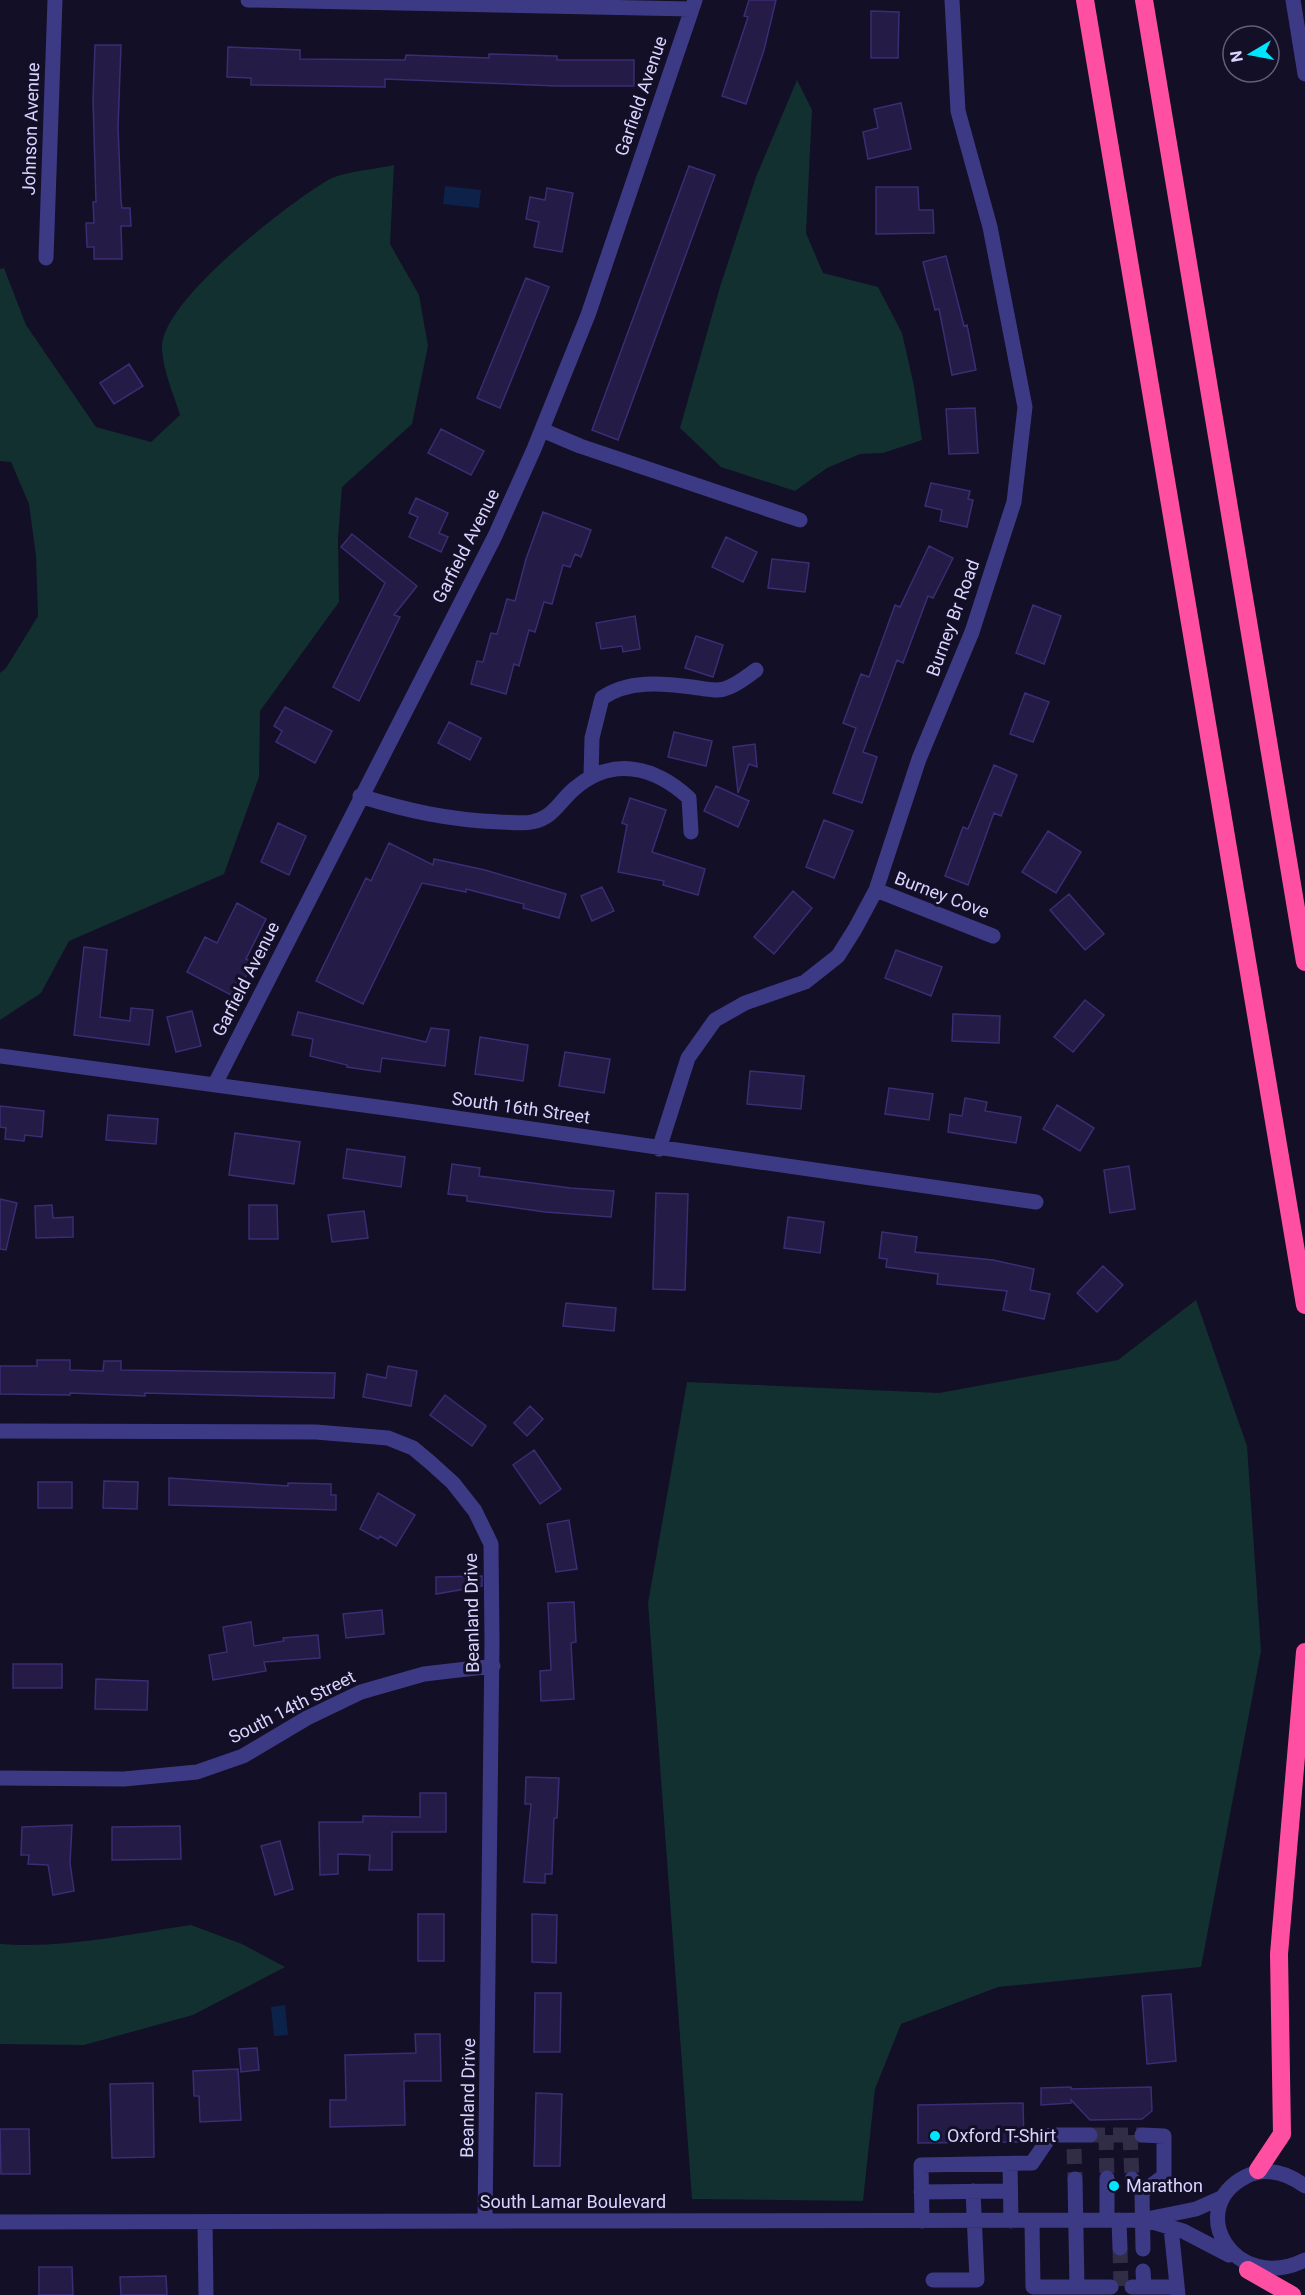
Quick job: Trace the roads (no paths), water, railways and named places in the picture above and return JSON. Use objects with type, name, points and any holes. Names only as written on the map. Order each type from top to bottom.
[{"type":"highway","points":[[1086,5],[1305,1305]]},
{"type":"highway","points":[[1145,8],[1305,963]]},
{"type":"highway","points":[[1258,2170],[1282,2134],[1279,1954],[1305,1652]]},
{"type":"highway","points":[[1248,2270],[1292,2295]]},
{"type":"street","name":"Johnson Avenue","points":[[46,258],[55,0]]},
{"type":"street","points":[[248,0],[693,4]]},
{"type":"street","name":"Burney Br Road","points":[[659,1149],[688,1058],[715,1020],[745,1003],[805,982],[838,956],[876,890],[919,759],[972,632],[1014,502],[1025,408],[990,227],[958,111],[952,0]]},
{"type":"street","points":[[1293,0],[1305,74]]},
{"type":"street","name":"Garfield Avenue","points":[[215,1084],[360,796],[495,536],[542,430],[588,315],[693,4]]},
{"type":"street","points":[[542,430],[580,446],[800,520]]},
{"type":"street","points":[[591,776],[591,738],[602,698],[613,690],[634,685],[668,684],[721,690],[733,686],[756,670]]},
{"type":"street","points":[[360,796],[406,810],[458,821],[532,822],[551,816],[572,790],[591,776],[611,768],[642,771],[671,782],[688,798],[691,832]]},
{"type":"street","name":"Burney Cove","points":[[876,890],[993,936]]},
{"type":"street","name":"South 16th Street","points":[[0,1056],[215,1084],[1036,1202]]},
{"type":"street","name":"Beanland Drive","points":[[0,1431],[316,1432],[401,1442],[413,1448],[453,1483],[475,1512],[491,1544],[493,1666],[485,2221]]},
{"type":"street","name":"South 14th Street","points":[[0,1779],[124,1779],[197,1772],[243,1756],[307,1718],[361,1692],[424,1674],[493,1666]]},
{"type":"street","points":[[922,2221],[921,2165],[1032,2163],[1051,2135],[1074,2142],[1090,2135]]},
{"type":"street","points":[[1142,2135],[1164,2136],[1164,2176],[1142,2192]]},
{"type":"street","points":[[1010,2163],[1011,2221]]},
{"type":"street","points":[[1258,2170],[1276,2172],[1305,2186]]},
{"type":"street","name":"South Lamar Boulevard","points":[[0,2222],[1144,2220],[1196,2209],[1223,2197],[1233,2183],[1258,2170]]},
{"type":"street","points":[[1107,2178],[1120,2248]]},
{"type":"street","points":[[1132,2178],[1142,2192],[1143,2248]]},
{"type":"street","points":[[1075,2179],[1077,2287]]},
{"type":"street","points":[[933,2280],[976,2280],[973,2191]]},
{"type":"street","points":[[921,2192],[1010,2191]]},
{"type":"street","points":[[1223,2197],[1218,2216],[1220,2236],[1228,2255]]},
{"type":"street","name":"South Lamar Boulevard","points":[[1144,2220],[1202,2240],[1248,2270]]},
{"type":"street","points":[[1032,2221],[1033,2287],[1111,2287]]},
{"type":"street","points":[[205,2222],[206,2295]]},
{"type":"street","points":[[1143,2271],[1138,2287],[1177,2291],[1172,2228]]},
{"type":"street","points":[[1248,2270],[1271,2272],[1289,2270],[1305,2260]]},
{"type":"water","points":[[445,186],[481,190],[479,208],[443,204]]},
{"type":"water","points":[[285,2005],[288,2035],[274,2036],[271,2007]]},
{"type":"tunnel","points":[[1090,2135],[1142,2135]]},
{"type":"tunnel","points":[[1106,2135],[1107,2178]]},
{"type":"tunnel","points":[[1130,2135],[1132,2179]]},
{"type":"tunnel","points":[[1074,2149],[1075,2179]]},
{"type":"tunnel","points":[[1120,2248],[1121,2287]]},
{"type":"place","name":"Oxford T-Shirt","points":[[935,2136]]},
{"type":"place","name":"Marathon","points":[[1114,2186]]}]
